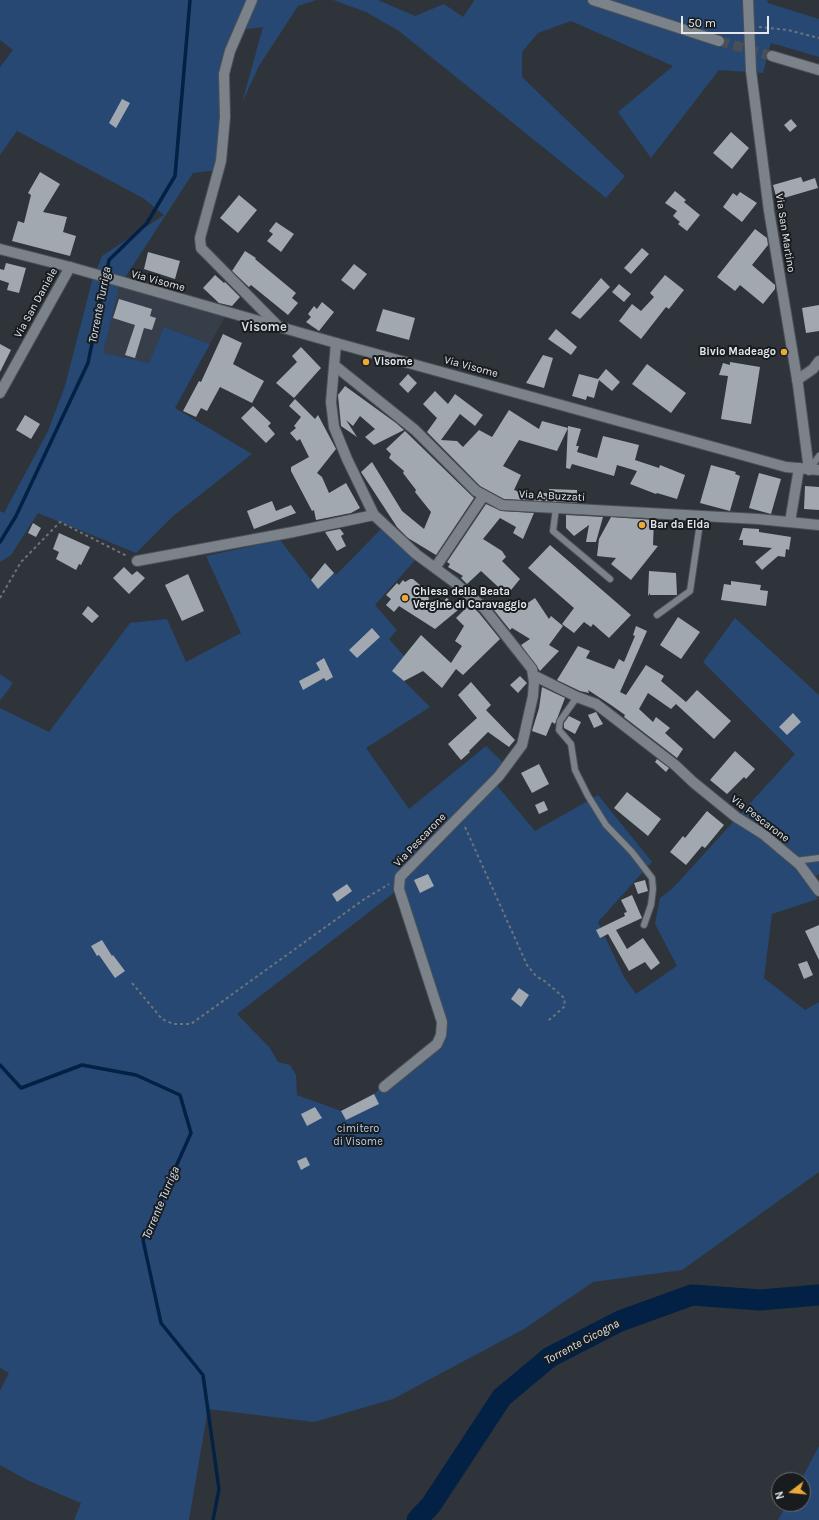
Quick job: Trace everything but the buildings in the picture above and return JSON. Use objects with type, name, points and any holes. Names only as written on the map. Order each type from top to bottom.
[{"type":"street","points":[[252,0],[230,50],[224,74],[225,117],[221,161],[200,238],[201,248],[277,325]]},
{"type":"street","points":[[593,0],[719,41]]},
{"type":"street","name":"Via San Martino","points":[[748,0],[751,71],[769,211],[797,380],[814,470]]},
{"type":"street","points":[[772,56],[819,70]]},
{"type":"street","points":[[0,249],[70,267]]},
{"type":"street","name":"Via Visome","points":[[70,267],[117,282],[277,325],[336,343],[786,466],[814,470]]},
{"type":"street","name":"Via San Daniele","points":[[0,393],[3,381],[70,267]]},
{"type":"street","points":[[137,561],[293,532],[374,515],[347,459],[334,427],[330,402],[336,343]]},
{"type":"street","points":[[797,380],[813,369],[819,361]]},
{"type":"street","name":"Via A. Buzzati","points":[[334,365],[415,430],[476,491],[502,505],[701,516],[819,525]]},
{"type":"street","points":[[790,522],[799,468]]},
{"type":"street","points":[[439,571],[484,495]]},
{"type":"street","name":"Via Pescarone","points":[[374,515],[416,554],[484,608],[532,669],[533,675],[533,696],[522,745],[499,776],[400,877],[399,889],[442,1022],[442,1035],[437,1044],[384,1087]]},
{"type":"street","name":"Via Pescarone","points":[[533,675],[577,697],[596,704],[675,765],[693,782],[736,817],[763,834],[795,861],[819,891]]},
{"type":"lane","points":[[814,470],[819,456]]},
{"type":"lane","points":[[556,508],[553,531],[610,579]]},
{"type":"lane","points":[[657,615],[690,591],[701,516]]},
{"type":"lane","points":[[577,697],[560,721],[559,730],[571,744],[575,770],[588,796],[606,825],[632,852],[652,878],[652,905],[644,925]]},
{"type":"lane","points":[[795,861],[819,858]]},
{"type":"path","points":[[748,26],[788,30],[819,38]]},
{"type":"path","points":[[0,598],[21,562],[60,522],[137,561]]},
{"type":"path","points":[[459,817],[527,966],[536,976],[546,982],[564,998],[565,1006],[548,1021]]},
{"type":"path","points":[[132,983],[139,994],[162,1019],[173,1024],[191,1024],[363,900],[400,877]]},
{"type":"shaded area","points":[[119,287],[226,315],[210,344],[164,327],[150,363],[102,353]]},
{"type":"green space","points":[[0,0],[316,0],[298,6],[259,66],[242,103],[263,27],[239,30],[230,51],[219,170],[193,173],[119,287],[103,353],[149,363],[164,327],[210,344],[175,408],[252,454],[172,517],[136,553],[38,513],[11,555],[0,562],[0,511],[4,513],[48,431],[65,386],[92,281],[102,256],[164,215],[143,198],[17,131],[0,155],[0,67],[13,50],[0,40]]},
{"type":"green space","points":[[333,0],[378,0],[415,16],[444,4],[463,17],[474,1],[473,0],[767,0],[768,3],[819,19],[819,57],[771,43],[763,73],[719,70],[651,158],[618,112],[673,66],[571,21],[538,33],[522,52],[522,77],[625,176],[606,198],[399,31],[366,12]]},
{"type":"green space","name":"cimitero di Visome","points":[[383,527],[418,557],[375,605],[397,630],[389,639],[404,656],[404,681],[430,707],[366,748],[409,809],[486,746],[510,769],[495,783],[535,831],[598,795],[652,862],[598,922],[624,977],[636,994],[677,966],[655,924],[660,898],[673,888],[795,754],[703,662],[735,618],[819,695],[819,874],[807,883],[818,899],[772,914],[764,978],[805,1010],[819,1002],[819,1172],[682,1270],[593,1282],[524,1329],[393,1399],[314,1422],[208,1409],[189,1520],[74,1520],[81,1503],[27,1480],[0,1465],[0,1391],[9,1373],[0,1368],[0,708],[49,732],[130,623],[167,619],[186,662],[241,633],[206,556],[280,540],[311,580],[325,563],[336,575]],"holes":[[[399,889],[441,1035],[374,1094],[341,1111],[297,1095],[296,1075],[290,1065],[278,1062],[270,1048],[237,1014]]]},
{"type":"green space","points":[[0,674],[13,683],[0,701]]},
{"type":"green space","points":[[819,1446],[819,1520],[778,1520],[782,1512],[811,1512],[811,1472],[805,1472]]},
{"type":"waterway","name":"Torrente Turriga","points":[[0,542],[16,516],[88,363],[109,260],[147,223],[175,176],[190,0]]},
{"type":"waterway","name":"Torrente Turriga","points":[[0,1065],[21,1088],[82,1065],[136,1075],[180,1095],[191,1133],[143,1240],[161,1323],[203,1375],[219,1489],[213,1520]]},
{"type":"waterway","name":"Torrente Cicogna","points":[[417,1520],[431,1505],[502,1397],[550,1357],[620,1321],[692,1295],[760,1300],[819,1295]]},
{"type":"tunnel","points":[[719,41],[772,56]]},
{"type":"place","name":"Bivio Madeago","points":[[784,352]]},
{"type":"place","name":"Visome","points":[[366,362]]},
{"type":"place","name":"Bar da Elda","points":[[642,525]]},
{"type":"place","name":"Chiesa della Beata Vergine di Caravaggio","points":[[405,598]]},
{"type":"district","name":"Visome","points":[[264,327]]}]
